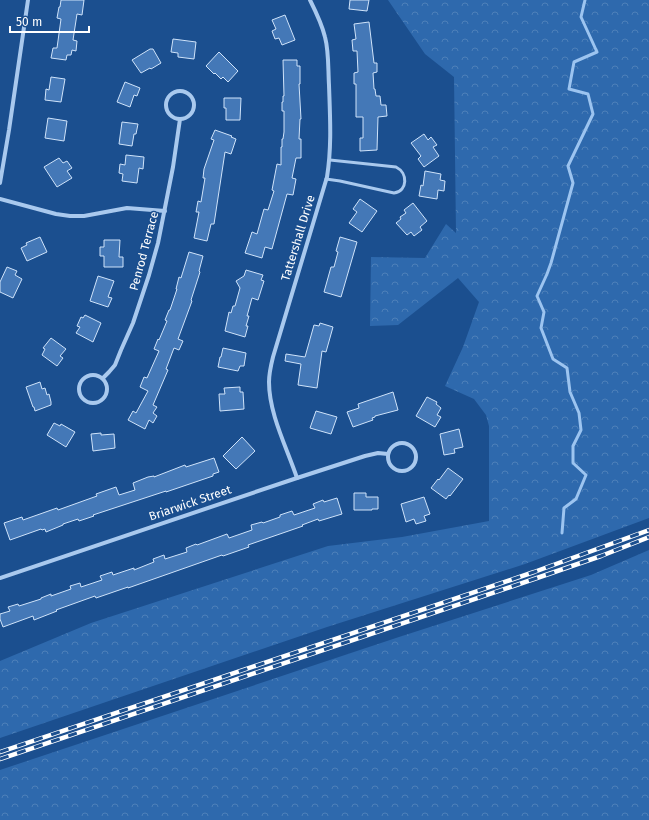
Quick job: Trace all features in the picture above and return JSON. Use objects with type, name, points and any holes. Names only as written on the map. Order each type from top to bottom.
[{"type":"street","points":[[0,183],[28,0]]},
{"type":"street","name":"Tattershall Drive","points":[[297,478],[274,414],[269,383],[273,357],[326,179],[330,160],[331,145],[327,47],[318,16],[310,0]]},
{"type":"street","points":[[180,90],[185,91],[193,98],[194,108],[190,116],[180,119],[173,118],[169,115],[165,106],[167,97],[175,91],[180,90]]},
{"type":"street","name":"Penrod Terrace","points":[[103,378],[115,364],[133,323],[156,254],[174,168],[180,119]]},
{"type":"street","points":[[0,199],[56,214],[70,216],[84,216],[127,208],[165,211]]},
{"type":"street","points":[[93,374],[103,378],[106,381],[107,391],[103,399],[95,403],[86,401],[82,398],[79,390],[81,381],[84,377],[93,374]]},
{"type":"street","points":[[403,443],[412,446],[415,450],[416,460],[413,467],[404,472],[399,472],[389,463],[388,454],[393,446],[403,443]]},
{"type":"street","name":"Briarwick Street","points":[[0,578],[365,456],[378,453],[388,454]]},
{"type":"lane","points":[[326,179],[394,193],[403,188],[405,180],[405,176],[396,167],[330,160]]},
{"type":"green space","points":[[388,0],[649,0],[649,518],[525,564],[327,627],[0,738],[0,661],[91,623],[328,546],[402,537],[489,521],[489,426],[486,415],[474,399],[445,386],[463,347],[479,302],[458,278],[398,325],[370,326],[371,257],[425,258],[446,224],[456,233],[454,77],[425,54]]},
{"type":"green space","points":[[649,550],[649,820],[0,820],[0,770],[399,637],[591,575]]},
{"type":"building","points":[[61,0],[84,0],[82,15],[77,14],[73,40],[77,41],[76,51],[72,50],[71,55],[67,55],[66,60],[51,58],[53,48],[57,48],[61,19],[57,18]]},
{"type":"building","points":[[350,0],[369,0],[367,11],[349,9]]},
{"type":"building","points":[[285,15],[295,40],[282,45],[279,38],[275,39],[272,31],[276,29],[272,20]]},
{"type":"building","points":[[369,22],[374,63],[377,63],[377,72],[373,73],[374,89],[376,96],[380,96],[381,105],[386,105],[387,116],[378,117],[377,150],[360,151],[360,138],[363,138],[363,117],[356,117],[356,84],[354,84],[354,73],[358,72],[357,51],[353,51],[352,40],[356,39],[354,24]]},
{"type":"building","points":[[173,39],[196,42],[194,59],[178,57],[178,53],[171,52]]},
{"type":"building","points":[[150,49],[153,49],[161,63],[141,73],[132,60]]},
{"type":"building","points":[[219,52],[238,71],[228,82],[223,77],[221,79],[215,73],[214,74],[206,66]]},
{"type":"building","points":[[283,60],[297,60],[297,66],[300,66],[299,84],[301,119],[299,139],[301,139],[301,158],[296,158],[292,178],[296,179],[293,195],[287,194],[272,249],[265,247],[262,258],[245,253],[252,232],[257,234],[264,209],[268,210],[274,191],[272,190],[277,164],[281,165],[281,147],[284,132],[284,111],[282,111],[284,96]]},
{"type":"building","points":[[51,77],[65,79],[61,102],[45,100],[46,89],[49,90]]},
{"type":"building","points":[[125,82],[140,88],[137,96],[134,95],[130,107],[117,102]]},
{"type":"building","points":[[224,98],[241,98],[240,120],[226,120]]},
{"type":"building","points":[[48,118],[67,121],[64,141],[45,138]]},
{"type":"building","points":[[122,122],[138,124],[136,134],[134,134],[132,146],[119,144]]},
{"type":"building","points":[[215,130],[236,139],[231,154],[225,152],[214,224],[211,224],[207,241],[194,238],[199,212],[196,212],[198,201],[201,202],[205,178],[203,178],[204,169],[214,140],[211,139]]},
{"type":"building","points":[[424,134],[428,140],[431,137],[437,145],[433,147],[439,156],[424,167],[418,159],[421,156],[411,143]]},
{"type":"building","points":[[126,155],[144,157],[143,169],[139,168],[137,183],[122,181],[123,174],[119,173],[120,164],[125,165]]},
{"type":"building","points":[[59,158],[63,163],[67,161],[72,168],[67,171],[72,178],[57,187],[44,167]]},
{"type":"building","points":[[425,171],[441,174],[440,180],[445,181],[444,191],[438,190],[437,199],[419,196],[421,185],[423,186]]},
{"type":"building","points":[[360,199],[377,211],[362,232],[349,223],[357,212],[353,209]]},
{"type":"building","points":[[413,203],[427,221],[420,227],[422,230],[414,236],[411,232],[407,235],[396,223],[401,219],[400,217],[406,213],[404,210]]},
{"type":"building","points":[[40,237],[47,252],[27,261],[21,248],[27,245],[26,243]]},
{"type":"building","points":[[340,237],[357,242],[341,297],[324,292],[331,267],[334,267]]},
{"type":"building","points":[[104,240],[120,240],[119,257],[123,257],[123,267],[104,267],[104,256],[100,256],[100,247],[104,247]]},
{"type":"building","points":[[189,252],[203,256],[200,272],[191,300],[192,301],[178,339],[183,341],[179,350],[174,348],[166,369],[168,370],[153,405],[157,407],[153,413],[157,416],[153,423],[149,420],[145,429],[128,420],[133,411],[136,413],[148,391],[140,387],[144,377],[147,378],[159,351],[154,349],[167,321],[165,320],[170,310],[177,289],[179,277],[181,278]]},
{"type":"building","points":[[7,267],[17,271],[15,275],[22,279],[13,298],[0,292],[0,282]]},
{"type":"building","points":[[246,270],[263,275],[261,280],[264,281],[258,300],[252,298],[247,316],[249,316],[245,337],[225,331],[229,312],[231,313],[233,306],[235,306],[240,288],[236,281],[244,276]]},
{"type":"building","points":[[98,276],[114,281],[108,297],[112,298],[108,307],[90,301]]},
{"type":"building","points":[[85,315],[101,323],[93,342],[76,333],[80,327],[77,326],[81,317],[83,318]]},
{"type":"building","points":[[320,323],[333,327],[326,352],[322,351],[317,388],[298,385],[301,364],[285,361],[286,354],[305,357],[314,325],[319,326]]},
{"type":"building","points":[[51,338],[66,349],[60,356],[63,358],[57,366],[42,355],[45,349],[43,348]]},
{"type":"building","points":[[223,348],[246,353],[244,366],[240,366],[238,371],[218,367]]},
{"type":"building","points":[[40,382],[42,389],[45,388],[47,395],[49,394],[51,405],[35,411],[26,387]]},
{"type":"building","points":[[240,387],[240,392],[243,392],[244,409],[220,411],[219,394],[225,394],[224,388]]},
{"type":"building","points":[[393,392],[398,410],[375,416],[372,418],[373,420],[353,427],[347,412],[359,408],[358,404]]},
{"type":"building","points":[[427,397],[437,402],[436,404],[441,408],[437,415],[441,417],[435,427],[416,416]]},
{"type":"building","points":[[316,411],[337,417],[331,434],[310,428]]},
{"type":"building","points":[[54,423],[60,426],[61,424],[75,432],[66,447],[47,435]]},
{"type":"building","points":[[459,429],[463,447],[454,449],[455,453],[444,455],[440,434]]},
{"type":"building","points":[[101,433],[101,435],[114,434],[115,448],[93,451],[91,434]]},
{"type":"building","points":[[242,437],[255,451],[236,469],[223,456]]},
{"type":"building","points":[[214,458],[219,472],[213,474],[213,476],[93,515],[94,516],[79,521],[78,519],[63,524],[46,532],[45,529],[41,529],[10,540],[4,523],[22,517],[23,520],[57,508],[58,510],[97,496],[96,494],[116,487],[119,495],[135,490],[133,483],[148,477],[154,477],[185,465],[186,467]]},
{"type":"building","points":[[448,468],[463,479],[446,499],[431,488]]},
{"type":"building","points":[[354,493],[366,493],[366,497],[378,497],[378,509],[354,510]]},
{"type":"building","points":[[424,497],[430,514],[424,516],[426,521],[416,524],[414,519],[406,522],[401,504]]},
{"type":"building","points":[[337,498],[342,514],[319,521],[318,519],[302,525],[303,526],[248,545],[249,547],[128,588],[96,598],[95,596],[56,610],[57,611],[34,620],[33,616],[3,627],[0,619],[0,614],[10,611],[8,607],[18,604],[19,606],[51,594],[51,596],[71,589],[70,586],[80,583],[81,587],[102,580],[100,576],[112,572],[113,575],[134,568],[134,570],[154,562],[153,559],[164,555],[165,559],[187,552],[186,548],[196,544],[197,545],[227,534],[229,538],[252,530],[251,525],[263,523],[292,511],[294,515],[315,508],[313,504],[323,500],[324,502]]},
{"type":"waterway","points":[[562,533],[564,508],[576,499],[586,475],[573,463],[573,446],[581,430],[579,413],[570,392],[567,368],[553,359],[541,328],[544,312],[537,296],[551,263],[573,183],[568,166],[593,114],[588,94],[569,89],[574,62],[597,52],[581,17],[585,0]]},
{"type":"railway","points":[[0,752],[534,572],[649,530]]},
{"type":"railway","points":[[0,759],[537,578],[601,556],[649,537]]}]
